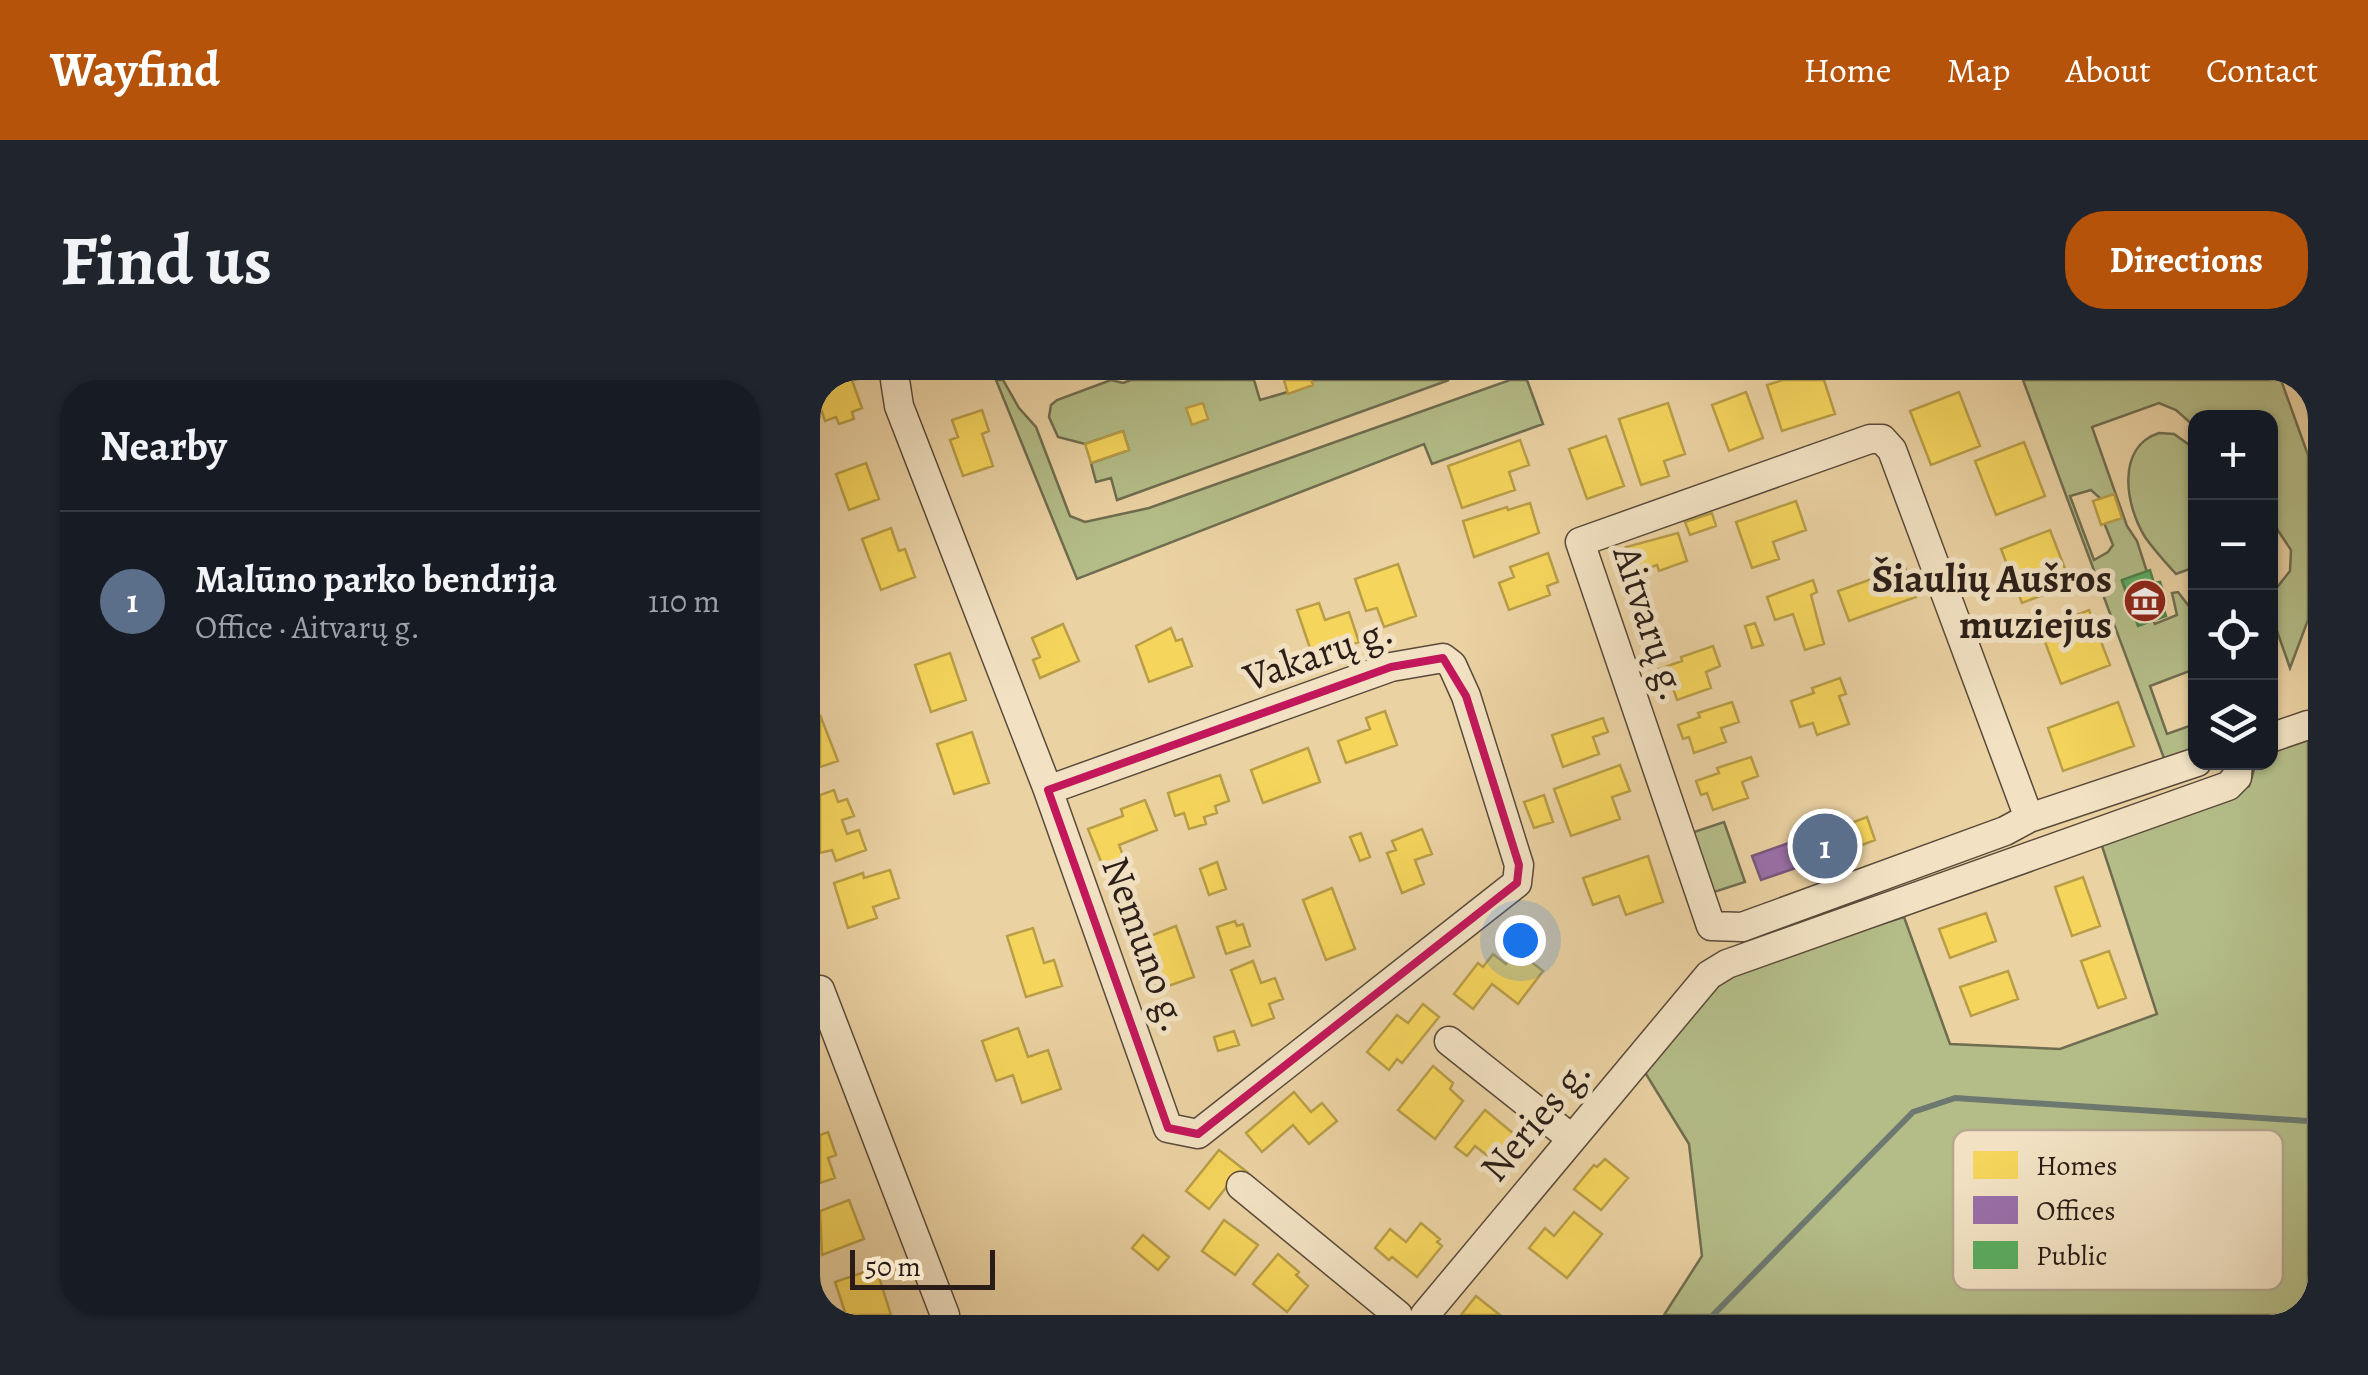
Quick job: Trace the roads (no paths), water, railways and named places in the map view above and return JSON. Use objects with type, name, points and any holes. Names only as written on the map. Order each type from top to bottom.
[{"type":"street","name":"Nemuno g.","points":[[896,380],[899,406],[1048,790],[1168,1128],[1198,1134],[1517,884]]},
{"type":"street","name":"Aitvarų g.","points":[[2029,818],[1892,450],[1882,439],[1870,439],[1580,542],[1711,926],[1742,927],[2005,831],[2029,818],[2188,765]]},
{"type":"street","name":"Vakarų g.","points":[[1048,790],[1392,667],[1442,658],[1452,665],[1466,696],[1520,865],[1517,884]]},
{"type":"street","points":[[2278,735],[2308,725]]},
{"type":"street","name":"Neries g.","points":[[1425,1315],[1709,975],[1727,964],[2228,786],[2237,777],[2237,770]]},
{"type":"street","points":[[820,990],[945,1315]]},
{"type":"street","points":[[1449,1041],[1571,1138]]},
{"type":"street","points":[[1241,1186],[1398,1315]]},
{"type":"waterway","points":[[1713,1315],[1913,1112],[1955,1098],[2308,1121]]},
{"type":"place","name":"Šiaulių Aušros muziejus","points":[[2145,601]]},
{"type":"place","name":"Malūno parko bendrija","points":[[1825,846]]}]
